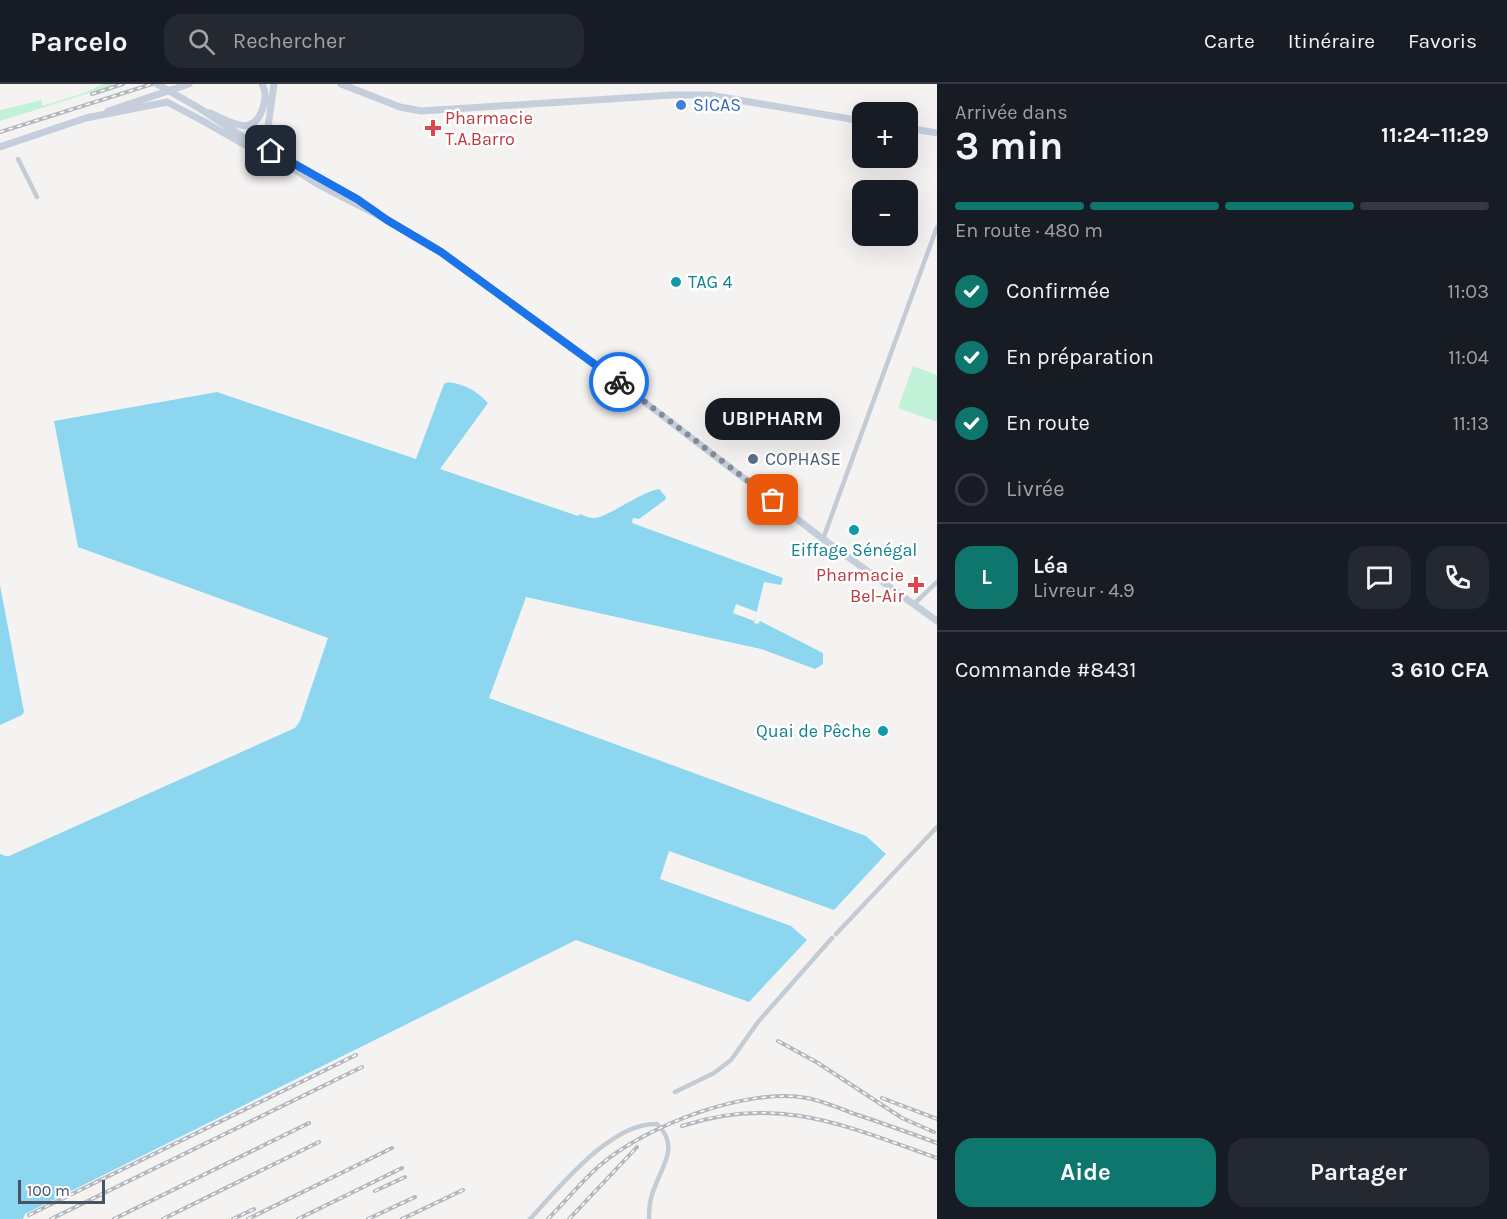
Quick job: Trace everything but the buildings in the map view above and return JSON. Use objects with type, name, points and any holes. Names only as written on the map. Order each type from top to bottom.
[{"type":"street","points":[[157,84],[234,127],[319,185]]},
{"type":"street","points":[[0,147],[189,84]]},
{"type":"street","points":[[234,127],[256,122],[265,102],[262,84]]},
{"type":"street","points":[[274,84],[268,132],[270,144],[281,156]]},
{"type":"street","points":[[341,84],[400,107],[421,111],[703,95],[852,119]]},
{"type":"street","points":[[162,92],[167,102],[296,174],[387,220],[441,252],[612,377],[823,539],[937,621]]},
{"type":"street","points":[[86,118],[167,102]]},
{"type":"street","points":[[256,122],[268,132]]},
{"type":"street","points":[[918,130],[937,133]]},
{"type":"street","points":[[255,143],[268,132]]},
{"type":"street","points":[[255,143],[357,199],[387,220]]},
{"type":"street","points":[[18,159],[38,196]]},
{"type":"street","points":[[823,539],[937,227]]},
{"type":"street","points":[[915,603],[937,582]]},
{"type":"street","points":[[675,1092],[714,1072],[731,1060],[758,1022],[834,936],[937,827]]},
{"type":"street","points":[[530,1219],[597,1150],[634,1128],[646,1124],[657,1124],[665,1133],[669,1152],[652,1195],[648,1219]]},
{"type":"green space","points":[[103,84],[118,84],[0,121],[0,110],[42,100],[42,106],[84,93]]},
{"type":"green space","points":[[913,366],[937,375],[937,422],[898,408]]},
{"type":"water","points":[[448,382],[470,389],[488,403],[440,469],[578,516],[580,514],[592,518],[608,514],[642,495],[659,489],[666,497],[665,500],[639,519],[633,518],[632,523],[783,578],[781,585],[764,582],[754,623],[758,624],[760,621],[823,653],[823,664],[815,669],[761,649],[526,597],[489,698],[866,836],[886,854],[834,910],[669,851],[660,879],[791,926],[807,940],[749,1002],[576,940],[25,1214],[23,1219],[0,1219],[0,854],[9,856],[295,728],[300,721],[328,638],[78,547],[54,421],[217,392],[416,459],[444,384]]},
{"type":"water","points":[[0,585],[24,712],[0,725]]},
{"type":"pier","points":[[736,604],[757,612],[754,621],[733,613]]},
{"type":"railway","points":[[92,94],[123,84]]},
{"type":"railway","points":[[0,132],[152,84]]},
{"type":"railway","points":[[778,1041],[818,1063],[902,1118],[934,1132]]},
{"type":"railway","points":[[29,1215],[356,1055]]},
{"type":"railway","points":[[51,1219],[362,1067]]},
{"type":"railway","points":[[548,1219],[599,1166],[642,1137],[697,1113],[755,1098],[782,1096],[813,1099],[937,1143]]},
{"type":"railway","points":[[882,1098],[937,1119]]},
{"type":"railway","points":[[682,1126],[717,1117],[749,1113],[781,1114],[842,1125],[937,1158]]},
{"type":"railway","points":[[114,1219],[309,1123]]},
{"type":"railway","points":[[163,1219],[319,1142]]},
{"type":"railway","points":[[569,1219],[637,1147]]},
{"type":"railway","points":[[248,1219],[392,1148]]},
{"type":"railway","points":[[298,1219],[402,1168]]},
{"type":"railway","points":[[375,1191],[405,1177]]},
{"type":"railway","points":[[402,1219],[463,1190]]},
{"type":"railway","points":[[368,1219],[415,1197]]},
{"type":"railway","points":[[233,1219],[254,1209]]},
{"type":"way so far","points":[[619,382],[773,500]]},
{"type":"place","name":"SICAS","points":[[681,105]]},
{"type":"place","name":"Pharmacie T.A.Barro","points":[[433,128]]},
{"type":"place","name":"TAG 4","points":[[676,282]]},
{"type":"place","name":"COPHASE","points":[[753,459]]},
{"type":"place","name":"UBIPHARM","points":[[773,500]]},
{"type":"place","name":"Eiffage Sénégal","points":[[854,530]]},
{"type":"place","name":"Pharmacie Bel-Air","points":[[916,585]]},
{"type":"place","name":"Quai de Pêche","points":[[883,731]]},
{"type":"route","points":[[271,151],[357,199],[387,220],[426,242],[619,382]]}]
